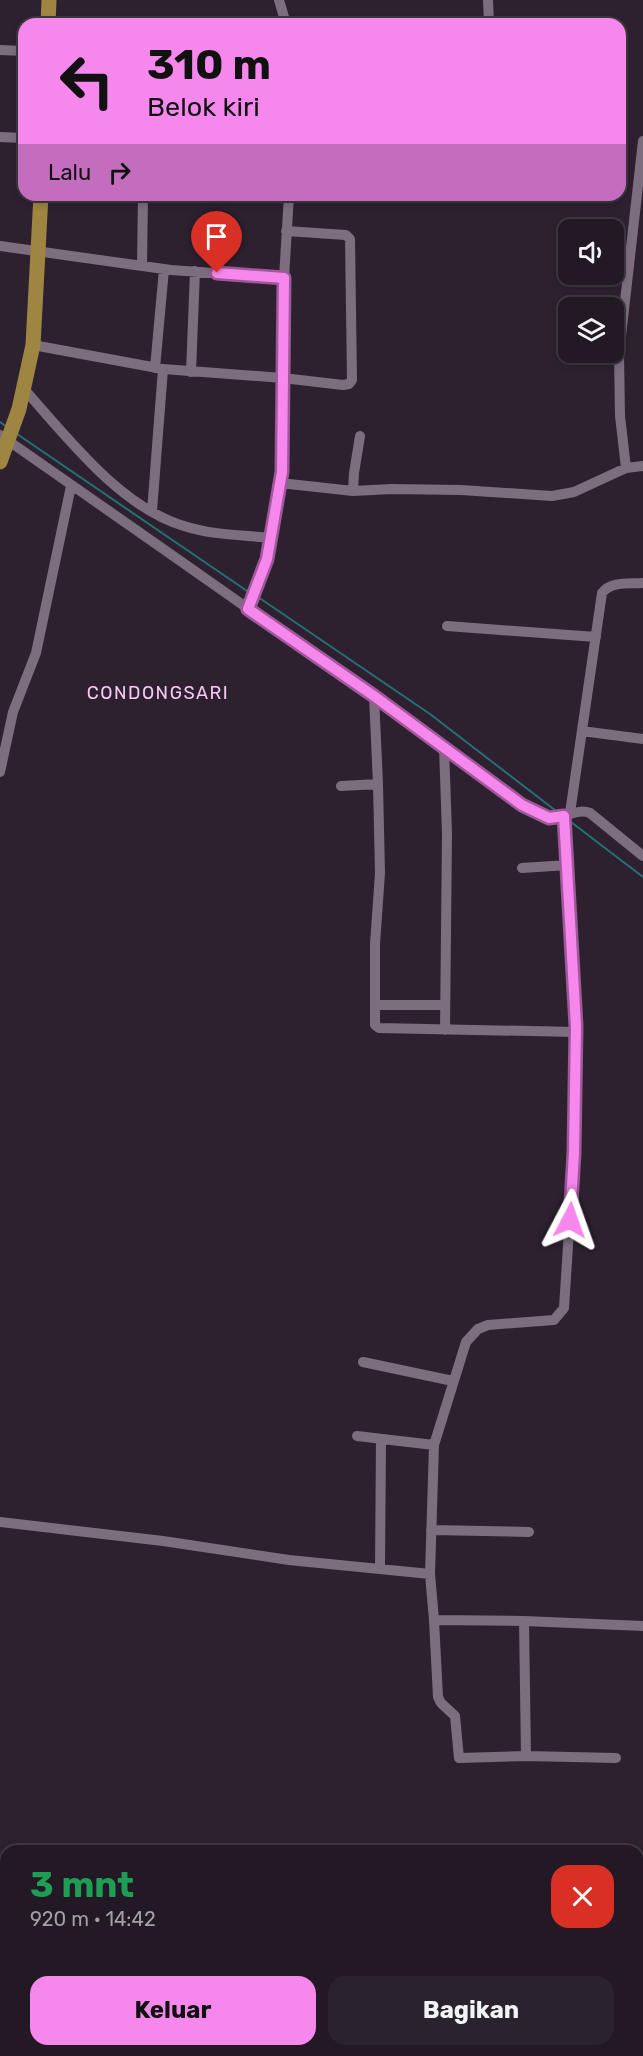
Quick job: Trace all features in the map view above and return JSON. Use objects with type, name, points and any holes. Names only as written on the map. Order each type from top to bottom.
[{"type":"highway","points":[[48,18],[49,0]]},
{"type":"highway","points":[[0,462],[24,389],[33,345],[41,201]]},
{"type":"street","points":[[279,0],[284,18]]},
{"type":"street","points":[[488,0],[489,18]]},
{"type":"street","points":[[0,50],[18,51]]},
{"type":"street","points":[[0,136],[18,138]]},
{"type":"street","points":[[626,468],[620,416],[620,354],[643,141]]},
{"type":"street","points":[[142,266],[143,201]]},
{"type":"street","points":[[248,609],[267,559],[282,472],[284,278],[288,201]]},
{"type":"street","points":[[33,345],[191,372],[349,384],[352,381],[350,239],[346,235],[286,231]]},
{"type":"street","points":[[0,246],[164,269],[284,278]]},
{"type":"street","points":[[152,511],[164,269]]},
{"type":"street","points":[[191,372],[195,271]]},
{"type":"street","points":[[24,389],[56,428],[97,470],[152,511],[184,526],[270,538]]},
{"type":"street","points":[[8,434],[71,486],[374,696],[522,805],[549,818],[584,811],[590,813],[643,856]]},
{"type":"street","points":[[353,490],[360,436]]},
{"type":"street","points":[[280,483],[353,490],[461,490],[552,496],[574,492],[626,468],[643,466]]},
{"type":"street","points":[[0,772],[13,712],[36,653],[71,486]]},
{"type":"street","points":[[615,1758],[526,1756],[459,1758],[455,1716],[438,1697],[430,1574],[431,1530],[434,1445],[466,1342],[478,1329],[488,1325],[554,1320],[564,1308],[574,1153],[576,1032],[567,815],[602,593],[607,587],[613,585],[643,583]]},
{"type":"street","points":[[447,626],[596,637]]},
{"type":"street","points":[[374,696],[380,873],[375,944],[374,1022],[377,1027],[576,1032]]},
{"type":"street","points":[[582,731],[643,739]]},
{"type":"street","points":[[444,747],[447,833],[445,1030]]},
{"type":"street","points":[[341,786],[378,784]]},
{"type":"street","points":[[522,868],[568,866]]},
{"type":"street","points":[[375,1005],[445,1005]]},
{"type":"street","points":[[363,1362],[453,1381]]},
{"type":"street","points":[[357,1436],[434,1445]]},
{"type":"street","points":[[380,1569],[381,1439]]},
{"type":"street","points":[[0,1522],[163,1540],[289,1560],[430,1574]]},
{"type":"street","points":[[431,1530],[529,1532]]},
{"type":"street","points":[[434,1620],[643,1626]]},
{"type":"street","points":[[524,1621],[526,1756]]},
{"type":"waterway","points":[[0,422],[7,427]]},
{"type":"waterway","points":[[17,434],[250,593]]},
{"type":"waterway","points":[[258,597],[430,714],[560,814]]},
{"type":"waterway","points":[[567,819],[643,877]]},
{"type":"district","name":"CONDONGSARI","points":[[158,693]]},
{"type":"route","points":[[217,273],[284,278],[282,472],[267,559],[248,609],[374,696],[522,805],[549,818],[564,816],[576,1026],[574,1153],[570,1220]]}]
